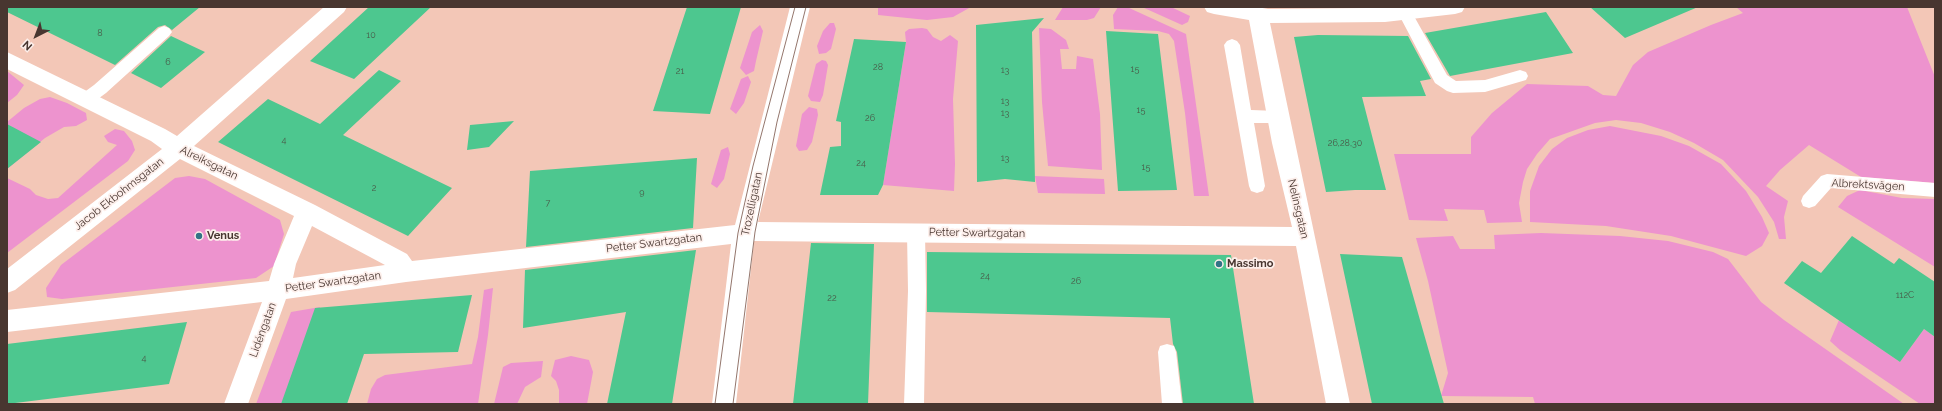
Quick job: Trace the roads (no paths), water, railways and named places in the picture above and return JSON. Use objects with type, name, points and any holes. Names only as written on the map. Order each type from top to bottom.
[{"type":"street","name":"Jacob Ekbohmsgatan","points":[[7,283],[178,148],[337,7]]},
{"type":"street","name":"Trozelligatan","points":[[724,404],[744,233],[800,7]]},
{"type":"street","points":[[1214,7],[1258,15],[1347,16],[1405,13],[1455,7]]},
{"type":"street","name":"Nelinsgatan","points":[[1258,15],[1283,143],[1305,237],[1338,404]]},
{"type":"street","name":"Alreiksgatan","points":[[7,60],[158,135],[178,148],[307,212],[399,261],[406,272]]},
{"type":"street","name":"Lidéngatan","points":[[236,404],[278,290],[285,264],[307,212]]},
{"type":"street","name":"Petter Swartzgatan","points":[[7,321],[278,290],[406,272],[762,231],[1305,237]]},
{"type":"lane","points":[[1405,13],[1441,79],[1454,87],[1485,86],[1520,76]]},
{"type":"lane","points":[[85,100],[100,89],[164,32]]},
{"type":"lane","points":[[1232,46],[1257,186]]},
{"type":"lane","points":[[1245,116],[1278,117]]},
{"type":"lane","name":"Albrektsvägen","points":[[1809,201],[1827,181],[1935,190]]},
{"type":"lane","points":[[914,404],[917,291],[916,233]]},
{"type":"lane","points":[[1167,352],[1172,404]]},
{"type":"tram line","points":[[715,404],[738,233],[753,166],[795,7]]},
{"type":"tram line","points":[[733,404],[755,232],[777,122],[806,7]]},
{"type":"place","name":"Venus","points":[[199,236]]},
{"type":"place","name":"Massimo","points":[[1219,264]]}]
